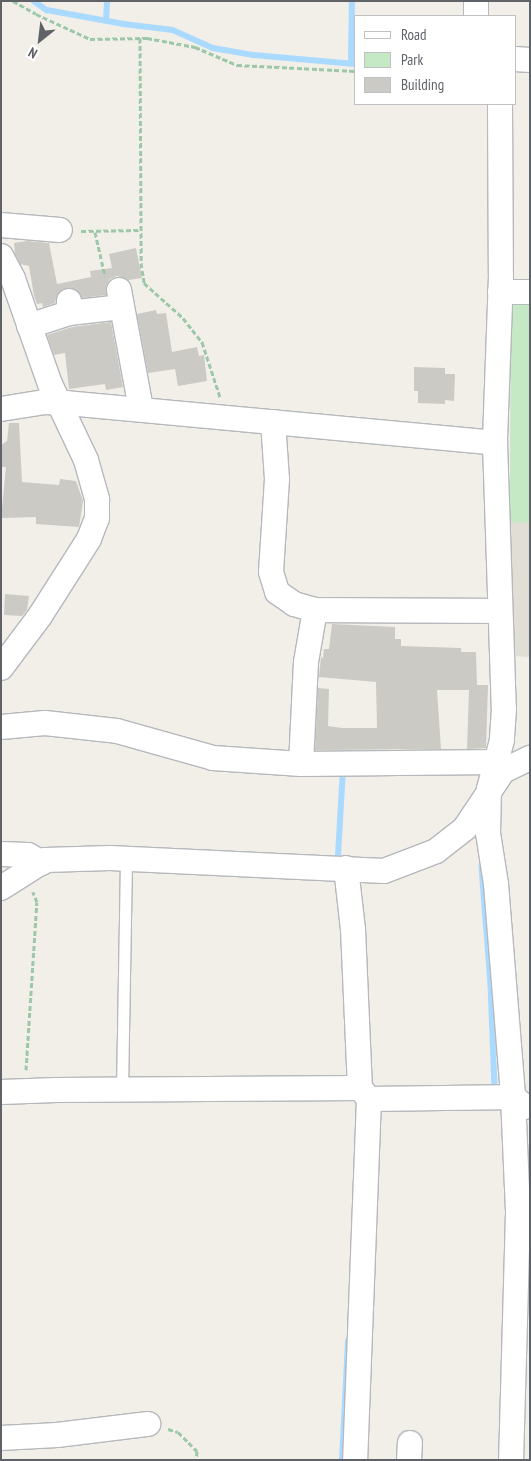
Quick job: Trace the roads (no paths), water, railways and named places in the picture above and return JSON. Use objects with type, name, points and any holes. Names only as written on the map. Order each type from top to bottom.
[{"type":"street","points":[[476,1],[476,15]]},
{"type":"street","points":[[516,59],[530,60]]},
{"type":"street","points":[[500,105],[500,292],[495,443],[504,709],[502,740],[489,789],[488,832],[496,884],[521,1103],[518,1213],[521,1391],[511,1460]]},
{"type":"street","points":[[1,225],[60,230]]},
{"type":"street","points":[[1,256],[14,279],[29,326],[58,402],[86,460],[96,498],[97,518],[89,539],[40,616],[1,668]]},
{"type":"street","points":[[500,292],[530,292]]},
{"type":"street","points":[[29,326],[69,307],[117,302],[140,409]]},
{"type":"street","points":[[1,409],[58,402],[495,443]]},
{"type":"street","points":[[273,422],[277,479],[271,572],[277,592],[294,604],[315,610],[500,611]]},
{"type":"street","points":[[300,764],[306,662],[315,610]]},
{"type":"street","points":[[1,727],[45,723],[117,731],[213,758],[300,764],[497,762]]},
{"type":"street","points":[[1,888],[45,860],[126,859],[384,870],[436,851],[465,828],[489,789],[503,771],[530,758]]},
{"type":"street","points":[[1,854],[28,855],[36,866]]},
{"type":"street","points":[[346,868],[353,929],[364,1094],[354,1460]]},
{"type":"street","points":[[13,1091],[122,1090],[364,1094],[521,1103]]},
{"type":"street","points":[[1,1438],[57,1435],[148,1424]]},
{"type":"lane","points":[[122,1090],[126,859]]},
{"type":"waterway","points":[[34,1],[47,10],[124,24],[173,30],[213,48],[253,55],[354,64]]},
{"type":"waterway","points":[[106,21],[107,1]]},
{"type":"waterway","points":[[351,64],[352,1]]},
{"type":"waterway","points":[[338,856],[343,769]]},
{"type":"waterway","points":[[482,867],[491,984],[495,1086]]},
{"type":"waterway","points":[[342,1460],[348,1341]]}]
